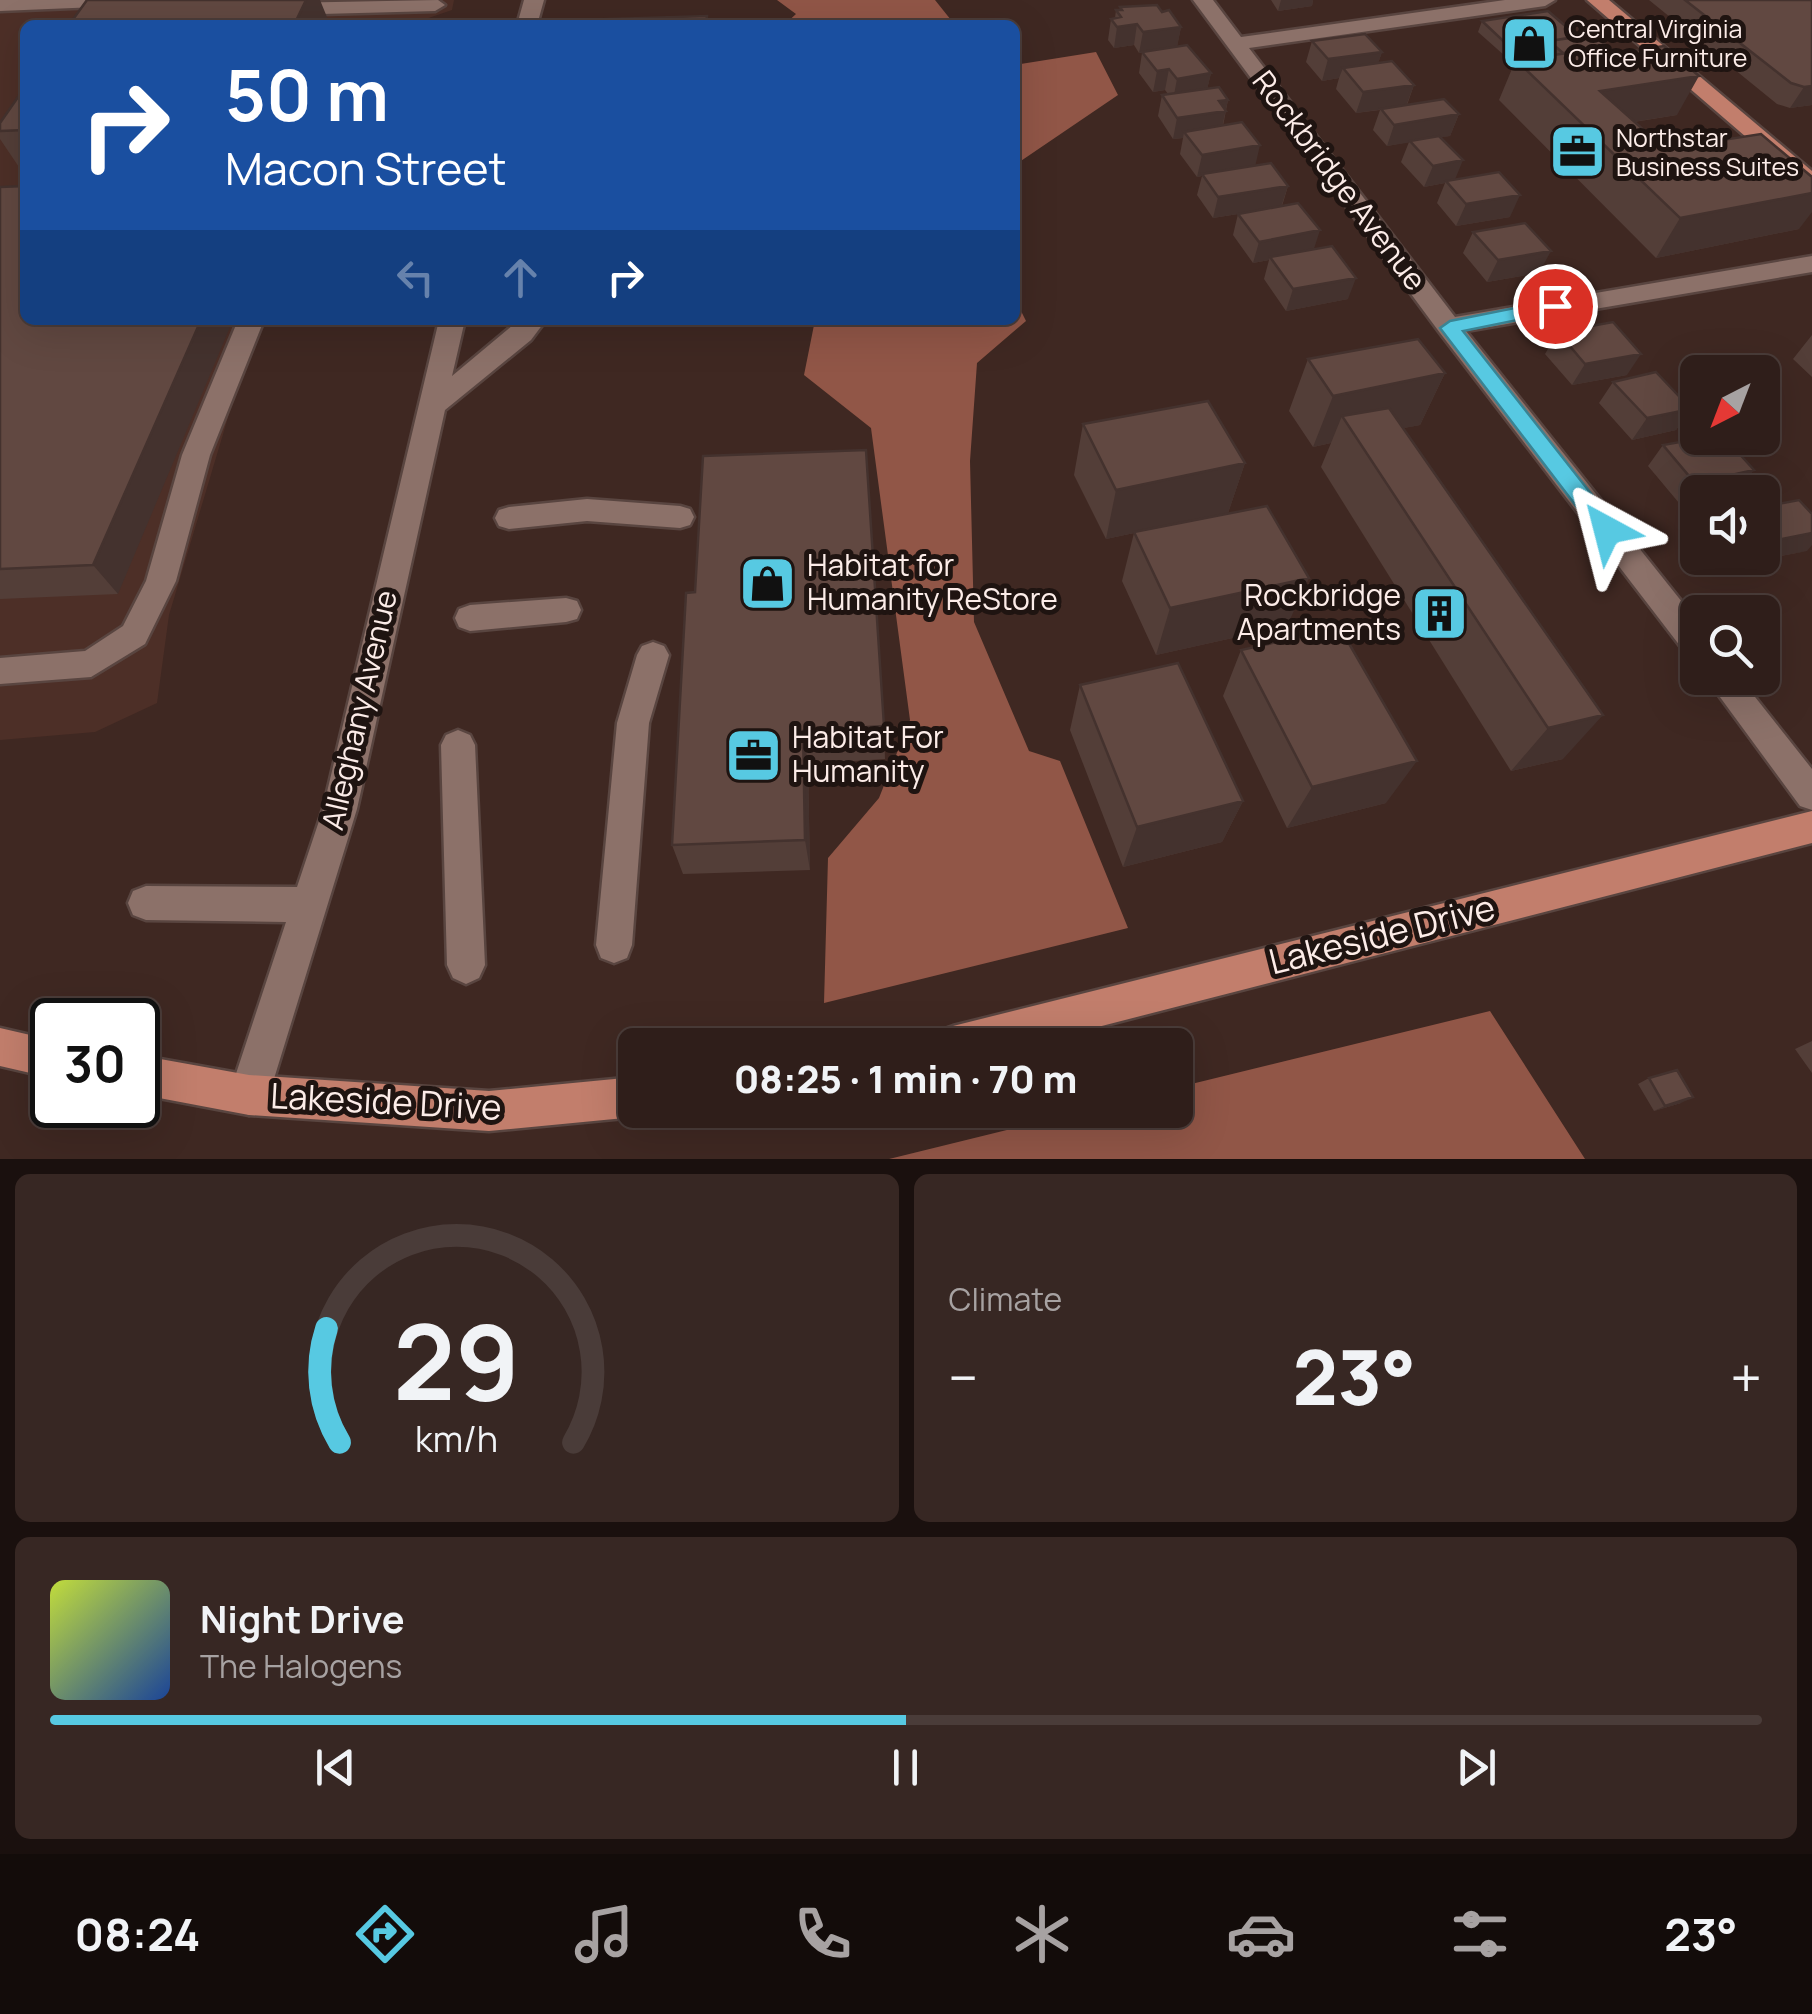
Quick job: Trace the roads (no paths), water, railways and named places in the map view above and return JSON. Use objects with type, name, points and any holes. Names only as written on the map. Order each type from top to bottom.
[{"type":"main road","points":[[1597,0],[1812,182]]},
{"type":"main road","name":"Lakeside Drive","points":[[1019,1028],[1812,828]]},
{"type":"main road","points":[[0,1048],[30,1054]]},
{"type":"main road","name":"Lakeside Drive","points":[[160,1079],[249,1095],[490,1110],[618,1099]]},
{"type":"street","name":"Rockbridge Avenue","points":[[1202,0],[1680,623]]},
{"type":"street","points":[[1236,44],[1545,0]]},
{"type":"street","points":[[0,5],[116,15]]},
{"type":"street","points":[[264,10],[374,16],[434,10]]},
{"type":"street","points":[[1450,328],[1482,318],[1812,264]]},
{"type":"street","points":[[0,671],[91,664],[134,635],[161,581],[196,455],[249,325]]},
{"type":"street","name":"Alleghany Avenue","points":[[249,1095],[340,809],[451,325]]},
{"type":"street","points":[[432,406],[529,325]]},
{"type":"street","points":[[509,518],[588,510],[680,517]]},
{"type":"street","points":[[470,618],[566,610]]},
{"type":"street","points":[[614,946],[634,722],[653,655]]},
{"type":"street","points":[[1735,695],[1812,795]]},
{"type":"street","points":[[458,745],[466,965]]},
{"type":"street","points":[[146,903],[310,905]]},
{"type":"place","name":"Central Virginia Office Furniture","points":[[1529,43]]},
{"type":"place","name":"Northstar Business Suites","points":[[1577,152]]},
{"type":"place","name":"Habitat for Humanity ReStore","points":[[768,583]]},
{"type":"place","name":"Rockbridge Apartments","points":[[1440,613]]},
{"type":"place","name":"Habitat For Humanity","points":[[753,755]]}]
